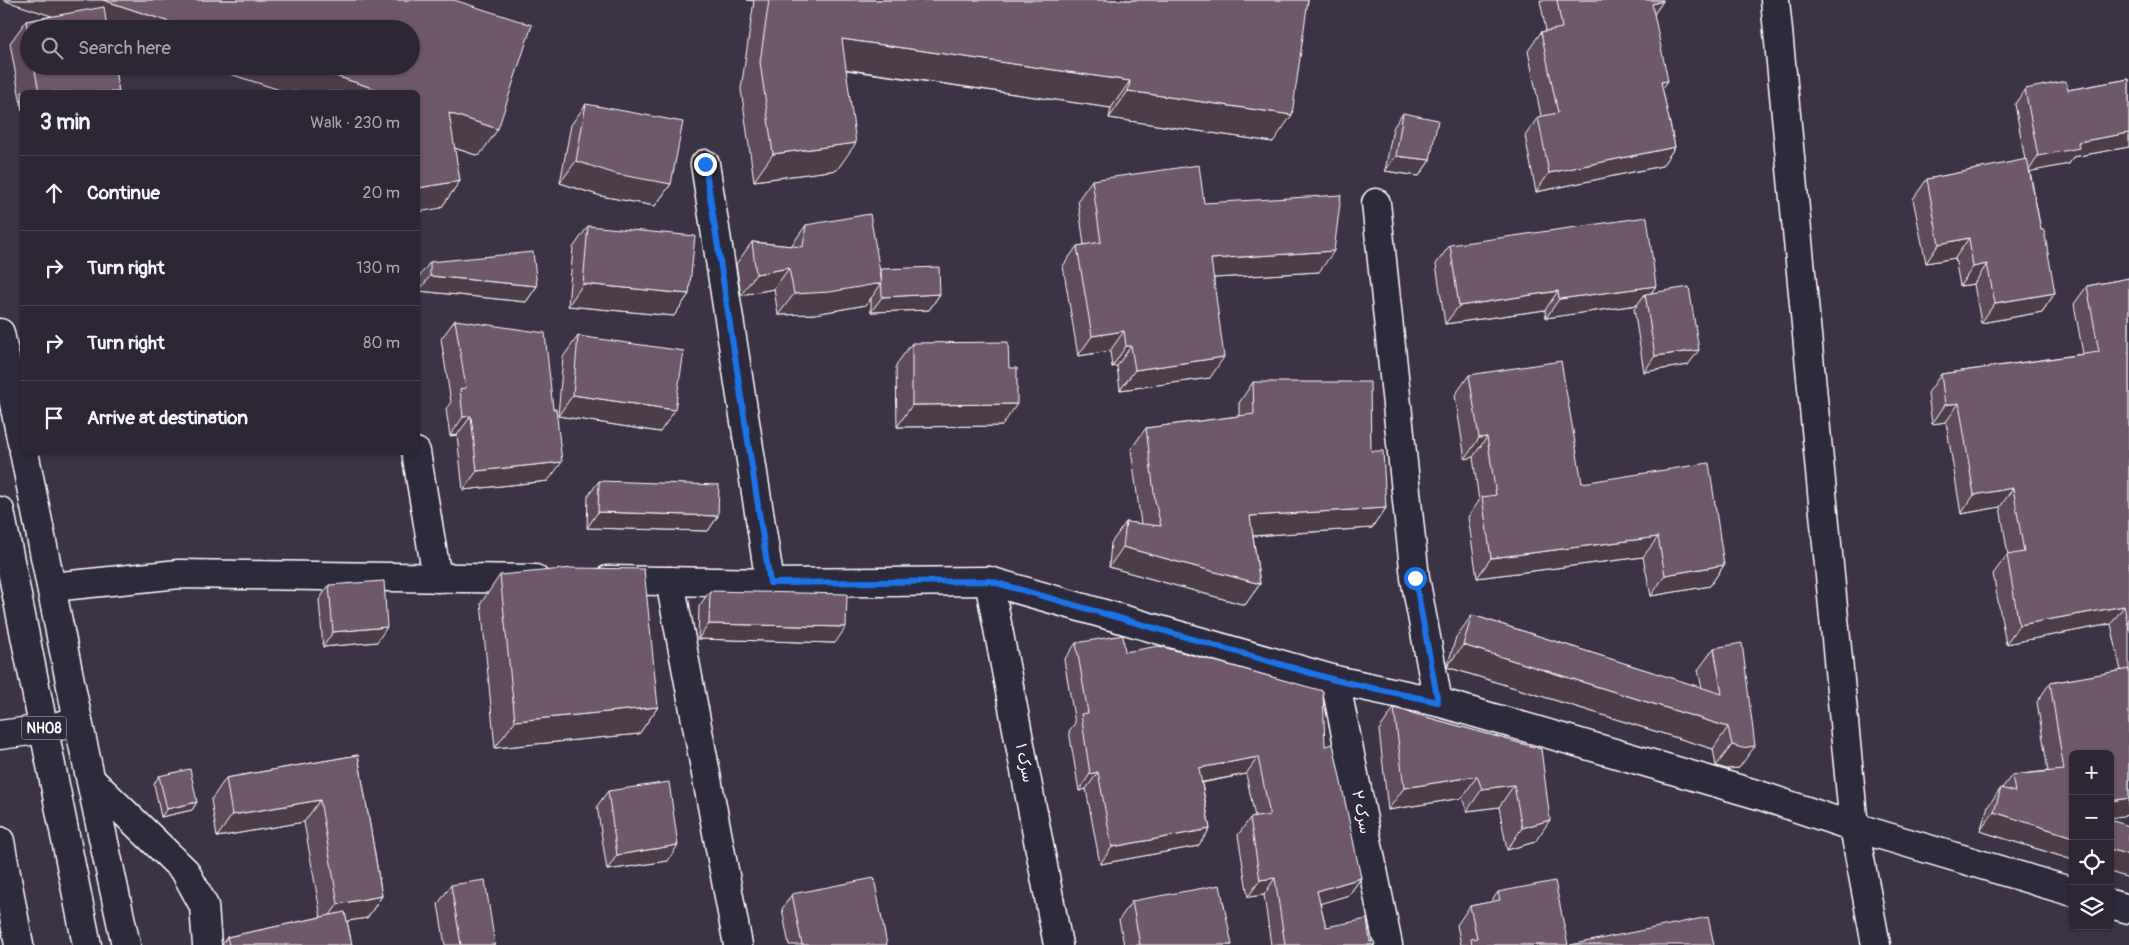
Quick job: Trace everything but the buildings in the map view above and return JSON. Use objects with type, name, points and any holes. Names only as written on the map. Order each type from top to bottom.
[{"type":"main road","points":[[1775,0],[1854,827],[1876,945]]},
{"type":"main road","points":[[705,164],[770,583]]},
{"type":"main road","points":[[1376,202],[1415,578],[1438,702]]},
{"type":"main road","points":[[0,333],[20,433]]},
{"type":"main road","points":[[25,455],[78,721],[126,945]]},
{"type":"main road","points":[[416,455],[437,578]]},
{"type":"main road","name":"NH08","points":[[0,511],[87,945]]},
{"type":"main road","points":[[52,587],[179,574],[770,583],[990,581],[1335,680],[1438,702],[1759,795],[1854,827],[2069,891]]},
{"type":"main road","points":[[670,581],[738,945]]},
{"type":"main road","name":"سرک ۱","points":[[990,581],[1058,945]]},
{"type":"main road","name":"سرک ۲","points":[[1335,680],[1388,945]]},
{"type":"main road","points":[[0,736],[45,730],[78,721]]},
{"type":"main road","points":[[92,781],[185,872],[204,906],[207,945]]},
{"type":"main road","points":[[0,841],[19,945]]},
{"type":"main road","points":[[2114,905],[2129,909]]},
{"type":"route","points":[[705,164],[770,583],[990,581],[1335,680],[1438,702],[1415,578]]}]
